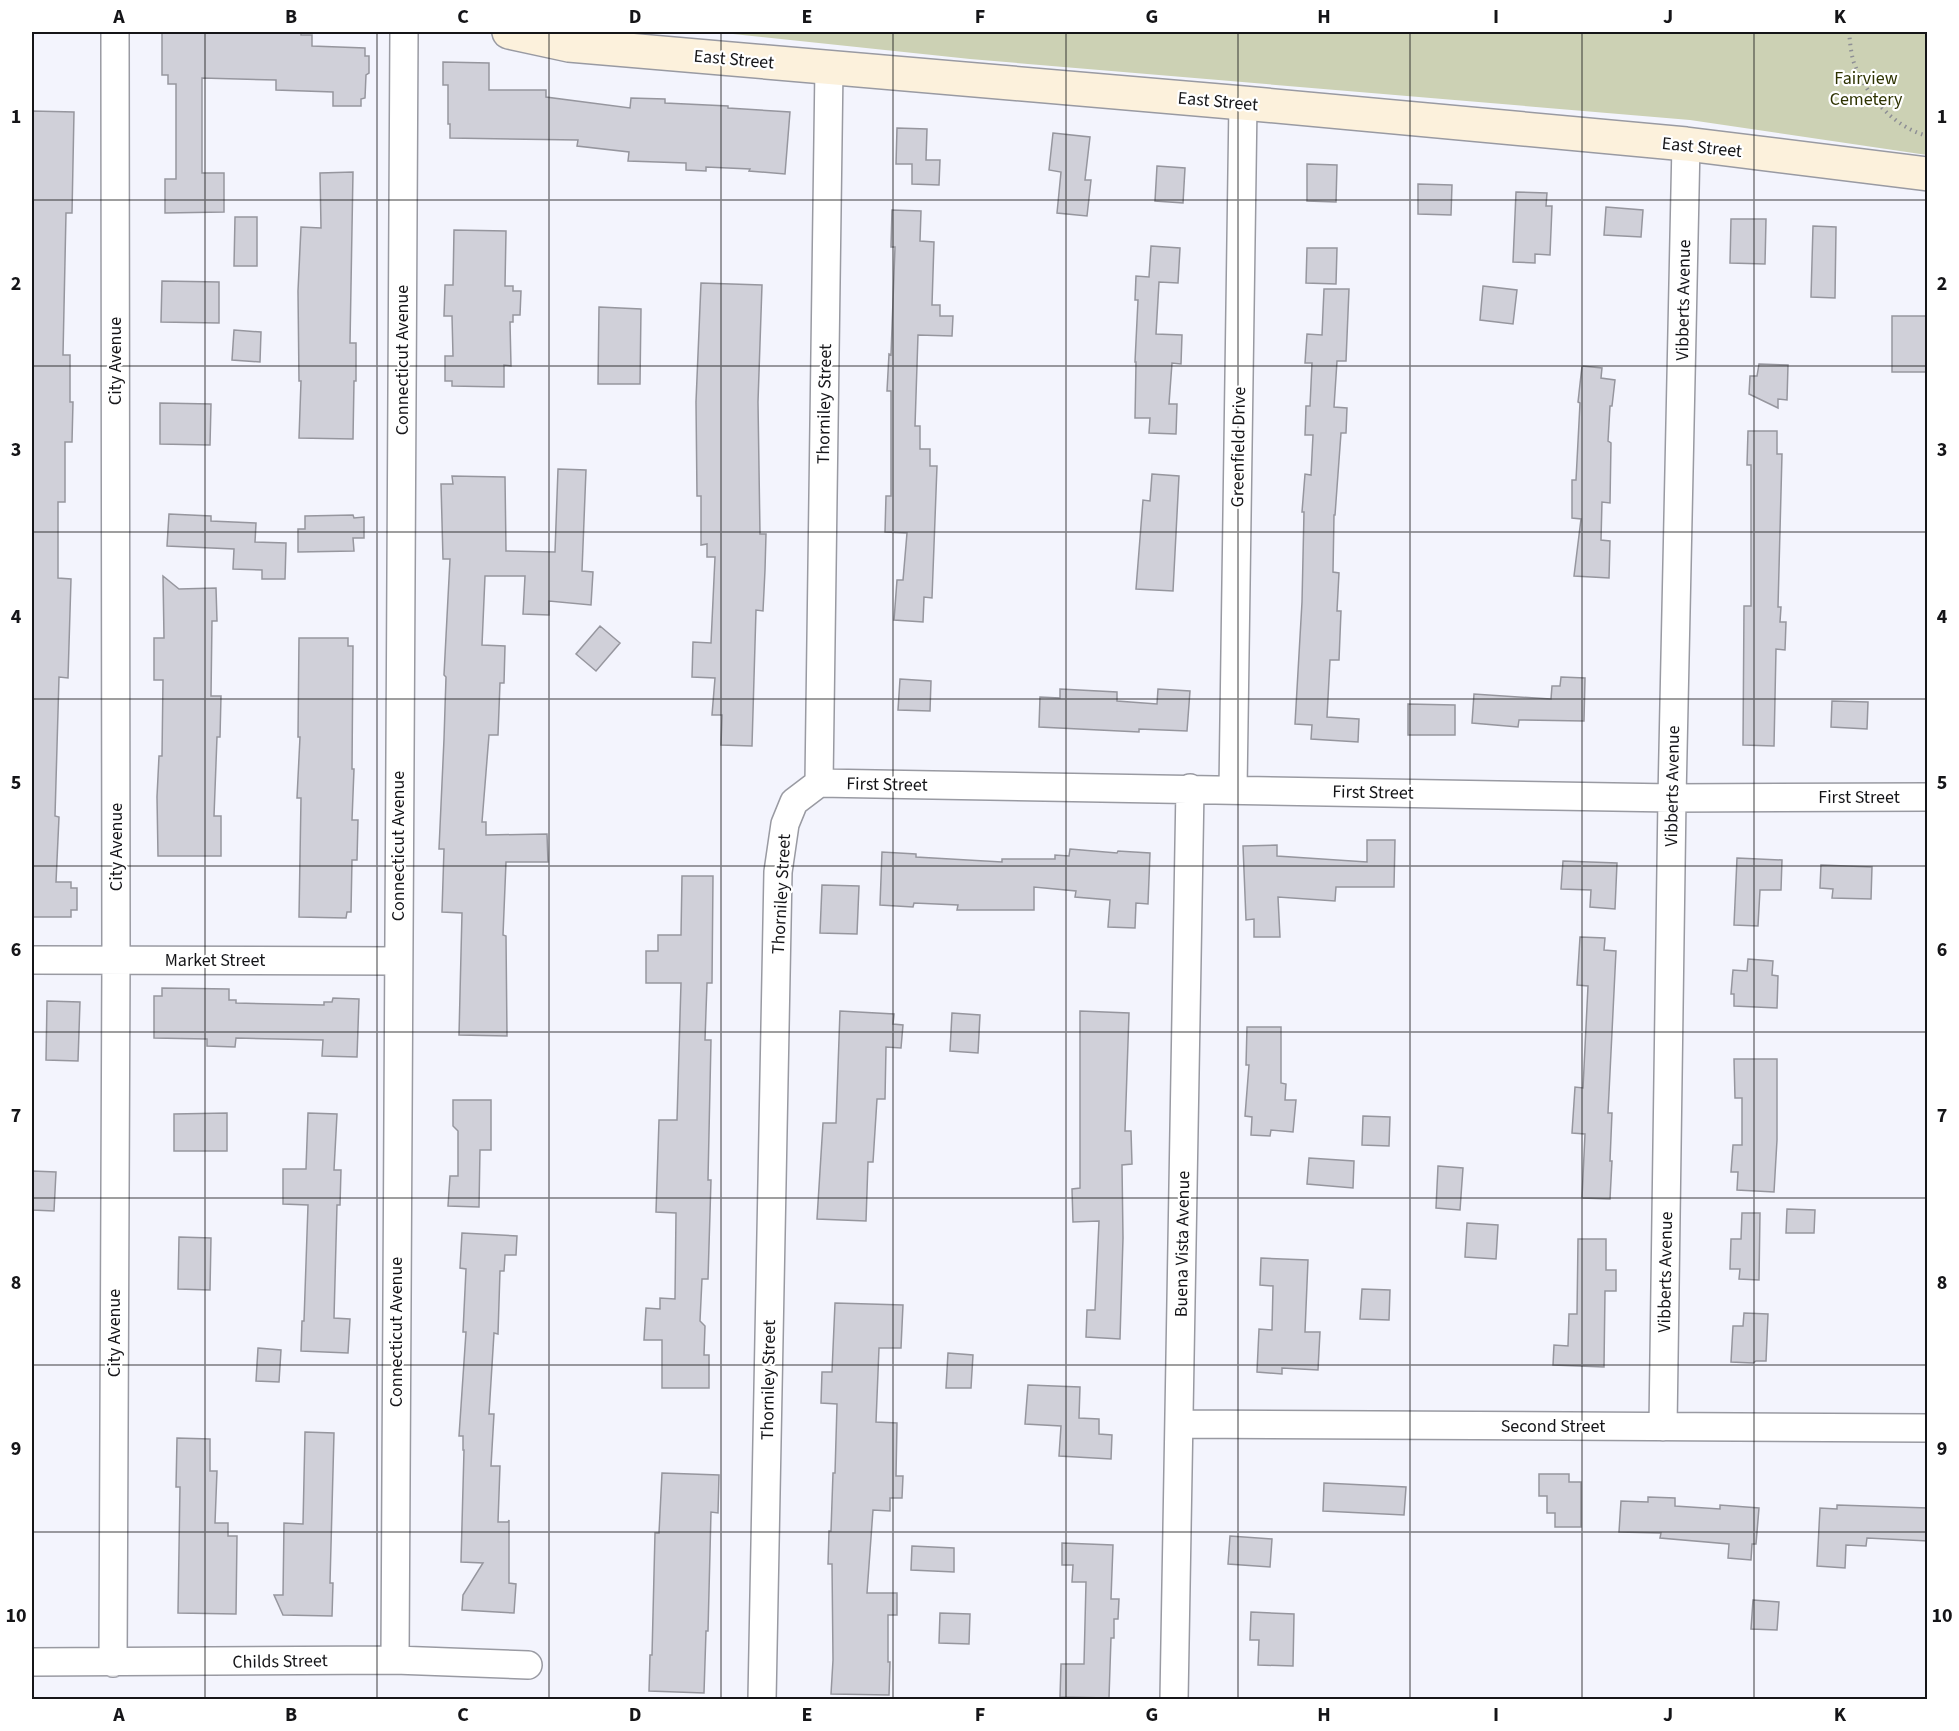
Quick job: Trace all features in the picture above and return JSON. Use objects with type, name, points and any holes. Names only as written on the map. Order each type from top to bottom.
[{"type":"street","name":"City Avenue","points":[[113,1663],[116,959],[115,32]]},
{"type":"street","name":"Connecticut Avenue","points":[[395,1660],[404,32]]},
{"type":"street","name":"East Street","points":[[509,32],[569,45],[1686,144],[1928,174]]},
{"type":"street","name":"Thorniley Street","points":[[762,1700],[778,872],[785,824],[794,802],[819,783],[829,67]]},
{"type":"street","name":"Greenfield Drive","points":[[1233,790],[1243,103]]},
{"type":"street","name":"Vibberts Avenue","points":[[1663,1427],[1672,798],[1686,144]]},
{"type":"street","name":"First Street","points":[[819,783],[1672,798],[1928,797]]},
{"type":"street","name":"Buena Vista Avenue","points":[[1174,1700],[1190,788]]},
{"type":"street","name":"Market Street","points":[[32,960],[398,961]]},
{"type":"street","name":"Second Street","points":[[1179,1424],[1928,1428]]},
{"type":"street","name":"Childs Street","points":[[32,1662],[395,1660],[528,1665]]},
{"type":"path","points":[[1849,32],[1854,62],[1864,84],[1882,108],[1902,126],[1928,136]]},
{"type":"green space","name":"Fairview Cemetery","points":[[714,32],[1927,32],[1927,155],[1690,120],[970,59]]},
{"type":"building","points":[[162,32],[301,32],[301,35],[312,35],[312,46],[365,48],[365,56],[369,56],[369,73],[366,75],[365,98],[361,99],[361,106],[333,106],[333,92],[276,90],[276,80],[202,78],[202,173],[224,173],[224,212],[165,213],[165,179],[176,179],[176,84],[168,84],[168,75],[162,75]]},
{"type":"building","points":[[443,62],[489,63],[489,90],[546,90],[546,97],[630,108],[631,98],[665,99],[665,103],[790,112],[785,174],[749,171],[750,169],[706,167],[706,171],[686,170],[686,163],[628,161],[629,152],[577,146],[578,140],[450,138],[448,85],[443,85]]},
{"type":"building","points":[[32,111],[74,112],[72,213],[66,213],[63,355],[70,355],[70,402],[73,402],[72,442],[65,442],[65,502],[58,502],[58,578],[71,579],[68,678],[59,677],[55,816],[59,817],[56,882],[71,882],[71,888],[77,888],[77,910],[71,910],[71,917],[32,917]]},
{"type":"building","points":[[897,128],[927,129],[926,160],[940,160],[939,185],[912,184],[912,164],[896,164]]},
{"type":"building","points":[[1053,133],[1090,137],[1085,180],[1091,180],[1087,216],[1057,213],[1061,172],[1049,170]]},
{"type":"building","points":[[1307,164],[1337,165],[1336,202],[1307,201]]},
{"type":"building","points":[[1157,166],[1185,168],[1183,203],[1155,201]]},
{"type":"building","points":[[353,172],[350,343],[356,343],[356,381],[354,381],[353,439],[299,438],[301,381],[299,381],[298,291],[301,227],[321,228],[320,173]]},
{"type":"building","points":[[1418,184],[1452,185],[1451,215],[1418,214]]},
{"type":"building","points":[[1516,192],[1547,193],[1546,206],[1552,206],[1550,255],[1535,254],[1535,263],[1513,262]]},
{"type":"building","points":[[1606,207],[1643,210],[1641,237],[1604,235]]},
{"type":"building","points":[[892,210],[921,211],[920,241],[934,242],[932,305],[940,305],[940,316],[953,316],[952,336],[918,335],[915,426],[920,426],[920,449],[930,449],[930,466],[937,466],[932,598],[924,597],[923,622],[894,620],[897,580],[903,580],[907,533],[885,532],[886,496],[891,496],[891,391],[887,391],[889,354],[891,355],[895,247],[891,247]]},
{"type":"building","points":[[235,217],[257,217],[257,266],[234,266]]},
{"type":"building","points":[[1731,219],[1766,219],[1765,264],[1730,263]]},
{"type":"building","points":[[1813,226],[1836,227],[1835,298],[1811,297]]},
{"type":"building","points":[[454,230],[506,231],[505,286],[513,286],[513,291],[521,291],[520,315],[513,315],[513,322],[510,322],[511,366],[504,365],[504,387],[452,386],[452,381],[445,381],[445,356],[453,356],[452,316],[444,316],[445,285],[453,285]]},
{"type":"building","points":[[1151,246],[1180,248],[1178,283],[1159,282],[1156,334],[1182,335],[1181,364],[1172,363],[1169,404],[1177,404],[1176,434],[1149,433],[1150,418],[1135,418],[1138,300],[1135,300],[1136,276],[1149,277]]},
{"type":"building","points":[[1307,248],[1337,248],[1336,284],[1306,283]]},
{"type":"building","points":[[162,281],[219,282],[219,323],[161,322]]},
{"type":"building","points":[[701,283],[762,285],[758,402],[760,534],[766,534],[763,611],[756,610],[752,746],[721,745],[722,715],[712,715],[715,678],[692,677],[693,642],[711,643],[715,557],[707,557],[707,544],[701,545],[701,496],[697,496],[696,402]]},
{"type":"building","points":[[1483,286],[1517,290],[1513,324],[1480,320]]},
{"type":"building","points":[[1324,289],[1349,289],[1346,361],[1337,361],[1334,407],[1347,408],[1346,433],[1341,433],[1334,515],[1333,572],[1339,573],[1337,611],[1341,611],[1339,660],[1330,660],[1327,717],[1359,719],[1358,742],[1311,739],[1312,725],[1295,724],[1302,602],[1304,512],[1302,512],[1305,474],[1311,475],[1313,435],[1305,435],[1306,406],[1310,406],[1312,363],[1305,363],[1307,334],[1322,335]]},
{"type":"building","points":[[599,307],[641,309],[640,384],[598,384]]},
{"type":"building","points":[[1892,316],[1928,316],[1928,372],[1892,372]]},
{"type":"building","points":[[234,330],[261,332],[260,362],[232,360]]},
{"type":"building","points":[[1759,364],[1788,365],[1787,400],[1778,399],[1778,408],[1749,394],[1750,376],[1757,376]]},
{"type":"building","points":[[1582,366],[1602,368],[1601,378],[1615,380],[1612,406],[1610,406],[1608,441],[1611,443],[1610,503],[1602,502],[1601,540],[1610,541],[1609,578],[1574,576],[1581,519],[1572,518],[1572,480],[1576,480],[1580,403],[1578,402]]},
{"type":"building","points":[[160,403],[211,404],[210,445],[160,444]]},
{"type":"building","points":[[1748,431],[1777,431],[1777,454],[1782,454],[1778,607],[1781,607],[1780,622],[1786,622],[1785,650],[1776,649],[1774,746],[1743,745],[1744,606],[1751,606],[1751,465],[1747,465]]},
{"type":"building","points":[[558,469],[586,470],[582,571],[593,572],[591,605],[549,601],[549,615],[523,614],[525,576],[485,576],[482,645],[505,646],[504,683],[500,683],[498,735],[489,735],[482,822],[486,822],[486,835],[547,834],[548,862],[506,862],[503,935],[506,936],[507,1036],[459,1035],[462,913],[442,912],[444,849],[439,849],[450,559],[443,559],[441,484],[453,484],[452,476],[505,477],[506,551],[555,552]]},
{"type":"building","points":[[1152,474],[1179,476],[1173,591],[1136,589],[1143,500],[1150,501]]},
{"type":"building","points":[[169,514],[211,516],[211,521],[256,523],[255,542],[286,543],[285,579],[262,579],[262,570],[233,569],[234,549],[167,546]]},
{"type":"building","points":[[353,515],[354,518],[364,517],[364,538],[353,538],[354,551],[298,552],[298,529],[305,529],[305,516]]},
{"type":"building","points":[[163,576],[179,589],[216,588],[217,621],[212,621],[211,696],[221,696],[214,816],[221,816],[221,856],[158,856],[157,797],[159,756],[162,756],[163,680],[154,680],[154,638],[164,638]]},
{"type":"building","points":[[600,626],[620,643],[596,671],[576,654]]},
{"type":"building","points":[[299,638],[348,638],[348,646],[353,646],[352,820],[358,820],[357,860],[352,860],[351,912],[347,912],[346,918],[299,917],[301,798],[297,798],[300,737],[298,737]]},
{"type":"building","points":[[1561,677],[1585,678],[1584,721],[1519,720],[1518,727],[1472,723],[1474,694],[1551,699],[1552,686],[1560,686]]},
{"type":"building","points":[[900,679],[931,681],[930,711],[898,710]]},
{"type":"building","points":[[1060,689],[1117,692],[1117,701],[1157,704],[1158,689],[1190,691],[1187,731],[1139,729],[1139,732],[1039,727],[1040,697],[1060,698]]},
{"type":"building","points":[[1832,701],[1868,702],[1867,729],[1831,727]]},
{"type":"building","points":[[1408,704],[1455,705],[1455,735],[1408,735]]},
{"type":"building","points":[[1367,840],[1395,840],[1394,887],[1336,887],[1335,901],[1278,897],[1280,937],[1254,937],[1254,919],[1246,920],[1243,846],[1277,845],[1277,856],[1367,862]]},
{"type":"building","points":[[1070,849],[1150,853],[1148,904],[1136,903],[1135,928],[1108,927],[1110,900],[1075,897],[1076,891],[1034,887],[1034,910],[957,910],[958,905],[914,903],[913,907],[880,905],[882,852],[916,854],[916,857],[1002,862],[1002,859],[1055,859],[1055,855],[1069,856]]},
{"type":"building","points":[[1737,858],[1782,860],[1781,890],[1760,890],[1758,926],[1734,925]]},
{"type":"building","points":[[1563,861],[1617,863],[1615,909],[1590,907],[1591,890],[1561,889]]},
{"type":"building","points":[[1821,865],[1872,867],[1871,899],[1832,898],[1833,889],[1820,888]]},
{"type":"building","points":[[682,876],[713,876],[712,983],[707,983],[705,1040],[711,1040],[708,1180],[711,1180],[708,1279],[702,1279],[700,1321],[705,1326],[704,1355],[709,1355],[709,1388],[662,1388],[662,1340],[644,1340],[646,1308],[660,1309],[660,1298],[675,1299],[676,1213],[656,1212],[659,1120],[677,1120],[681,983],[646,983],[646,951],[658,951],[658,935],[681,935]]},
{"type":"building","points":[[822,885],[859,886],[857,934],[820,933]]},
{"type":"building","points":[[1580,937],[1605,938],[1604,950],[1616,951],[1608,1113],[1612,1113],[1610,1199],[1582,1198],[1585,1134],[1572,1133],[1575,1087],[1583,1088],[1588,986],[1577,985]]},
{"type":"building","points":[[1748,959],[1773,961],[1772,975],[1778,976],[1777,1008],[1734,1006],[1734,994],[1731,994],[1733,970],[1747,971]]},
{"type":"building","points":[[162,988],[229,989],[229,1000],[236,1000],[236,1003],[324,1005],[324,1002],[332,1002],[333,998],[359,999],[357,1057],[322,1056],[323,1040],[236,1038],[235,1047],[207,1046],[207,1039],[154,1038],[154,996],[162,996]]},
{"type":"building","points":[[47,1001],[80,1002],[78,1061],[46,1060]]},
{"type":"building","points":[[840,1011],[894,1014],[893,1024],[903,1025],[901,1048],[886,1047],[885,1099],[877,1099],[873,1162],[868,1162],[866,1221],[817,1219],[823,1123],[836,1123]]},
{"type":"building","points":[[1080,1011],[1129,1013],[1125,1131],[1131,1131],[1132,1164],[1122,1165],[1123,1238],[1120,1339],[1086,1337],[1087,1310],[1095,1310],[1099,1221],[1073,1222],[1072,1189],[1080,1188]]},
{"type":"building","points":[[952,1013],[980,1015],[978,1053],[950,1051]]},
{"type":"building","points":[[1247,1027],[1281,1027],[1281,1083],[1286,1084],[1285,1100],[1296,1100],[1293,1132],[1271,1130],[1270,1136],[1251,1135],[1252,1117],[1245,1116],[1249,1065],[1246,1065]]},
{"type":"building","points":[[1734,1059],[1777,1059],[1777,1140],[1774,1192],[1737,1190],[1738,1172],[1731,1172],[1733,1145],[1742,1145],[1742,1098],[1735,1098]]},
{"type":"building","points":[[453,1100],[491,1100],[491,1150],[480,1150],[479,1207],[448,1206],[450,1176],[458,1176],[458,1131],[453,1126]]},
{"type":"building","points":[[227,1113],[227,1151],[174,1151],[174,1114]]},
{"type":"building","points":[[308,1113],[337,1114],[334,1170],[341,1170],[340,1205],[337,1205],[334,1318],[350,1319],[348,1353],[301,1351],[308,1205],[283,1204],[283,1169],[306,1169]]},
{"type":"building","points":[[1363,1116],[1390,1117],[1389,1146],[1362,1145]]},
{"type":"building","points":[[1309,1158],[1354,1161],[1353,1188],[1307,1184]]},
{"type":"building","points":[[1438,1166],[1463,1168],[1460,1210],[1436,1208]]},
{"type":"building","points":[[32,1171],[56,1172],[54,1211],[32,1210]]},
{"type":"building","points":[[1787,1209],[1815,1210],[1814,1233],[1786,1233]]},
{"type":"building","points":[[1742,1213],[1760,1213],[1759,1280],[1739,1279],[1740,1269],[1730,1269],[1731,1239],[1741,1239]]},
{"type":"building","points":[[1467,1223],[1498,1225],[1496,1259],[1465,1257]]},
{"type":"building","points":[[462,1233],[517,1236],[516,1255],[505,1255],[504,1271],[500,1271],[498,1334],[494,1333],[489,1414],[494,1414],[491,1466],[500,1466],[498,1522],[509,1520],[509,1583],[516,1584],[514,1613],[462,1610],[463,1595],[483,1563],[461,1562],[464,1450],[463,1436],[459,1436],[466,1332],[463,1332],[466,1269],[460,1268]]},
{"type":"building","points":[[179,1237],[211,1238],[210,1290],[178,1289]]},
{"type":"building","points":[[1578,1239],[1606,1239],[1606,1270],[1616,1270],[1616,1291],[1605,1291],[1604,1367],[1553,1365],[1554,1345],[1568,1346],[1569,1314],[1577,1314]]},
{"type":"building","points":[[1261,1258],[1308,1260],[1305,1332],[1320,1332],[1318,1370],[1282,1368],[1282,1374],[1257,1372],[1259,1329],[1272,1330],[1273,1286],[1260,1285]]},
{"type":"building","points":[[1362,1289],[1390,1290],[1389,1320],[1360,1319]]},
{"type":"building","points":[[835,1303],[903,1305],[901,1348],[879,1348],[876,1422],[897,1423],[896,1476],[903,1476],[902,1498],[890,1498],[890,1511],[873,1510],[867,1593],[897,1593],[897,1615],[888,1615],[889,1695],[831,1694],[832,1564],[828,1564],[833,1473],[835,1473],[837,1404],[821,1403],[822,1372],[832,1372]]},
{"type":"building","points":[[1744,1313],[1768,1314],[1766,1361],[1731,1362],[1733,1326],[1743,1326]]},
{"type":"building","points":[[258,1348],[281,1350],[279,1382],[256,1381]]},
{"type":"building","points":[[948,1353],[973,1355],[971,1388],[946,1388]]},
{"type":"building","points":[[1028,1385],[1080,1387],[1079,1418],[1099,1419],[1099,1434],[1112,1435],[1111,1459],[1059,1456],[1061,1426],[1025,1424]]},
{"type":"building","points":[[305,1432],[334,1433],[330,1583],[333,1583],[332,1616],[283,1615],[274,1595],[283,1595],[284,1523],[303,1524]]},
{"type":"building","points":[[177,1438],[210,1439],[210,1471],[217,1471],[215,1523],[228,1523],[228,1536],[237,1536],[236,1614],[178,1613],[180,1487],[176,1487]]},
{"type":"building","points":[[662,1473],[719,1475],[718,1513],[711,1512],[704,1693],[649,1691],[655,1533],[659,1533]]},
{"type":"building","points":[[1539,1474],[1569,1474],[1569,1482],[1581,1482],[1581,1527],[1555,1527],[1555,1513],[1547,1513],[1547,1496],[1539,1496]]},
{"type":"building","points":[[1324,1483],[1406,1487],[1404,1515],[1323,1511]]},
{"type":"building","points":[[1648,1497],[1675,1498],[1675,1506],[1720,1509],[1720,1505],[1759,1508],[1756,1544],[1752,1544],[1751,1560],[1728,1558],[1729,1544],[1660,1538],[1661,1533],[1619,1532],[1621,1501],[1648,1502]]},
{"type":"building","points":[[1837,1505],[1928,1508],[1928,1541],[1867,1538],[1866,1546],[1846,1545],[1845,1568],[1817,1566],[1820,1508],[1837,1509]]},
{"type":"building","points":[[1230,1536],[1272,1539],[1270,1567],[1228,1564]]},
{"type":"building","points":[[1062,1543],[1113,1545],[1111,1599],[1119,1599],[1118,1619],[1114,1619],[1114,1638],[1111,1638],[1109,1698],[1060,1697],[1061,1664],[1084,1664],[1086,1582],[1072,1582],[1073,1565],[1062,1565]]},
{"type":"building","points":[[912,1546],[954,1548],[954,1572],[911,1570]]},
{"type":"building","points":[[1753,1600],[1779,1602],[1777,1630],[1751,1629]]},
{"type":"building","points":[[1251,1612],[1294,1614],[1293,1666],[1258,1665],[1259,1640],[1250,1640]]},
{"type":"building","points":[[940,1613],[970,1614],[969,1644],[939,1643]]}]
